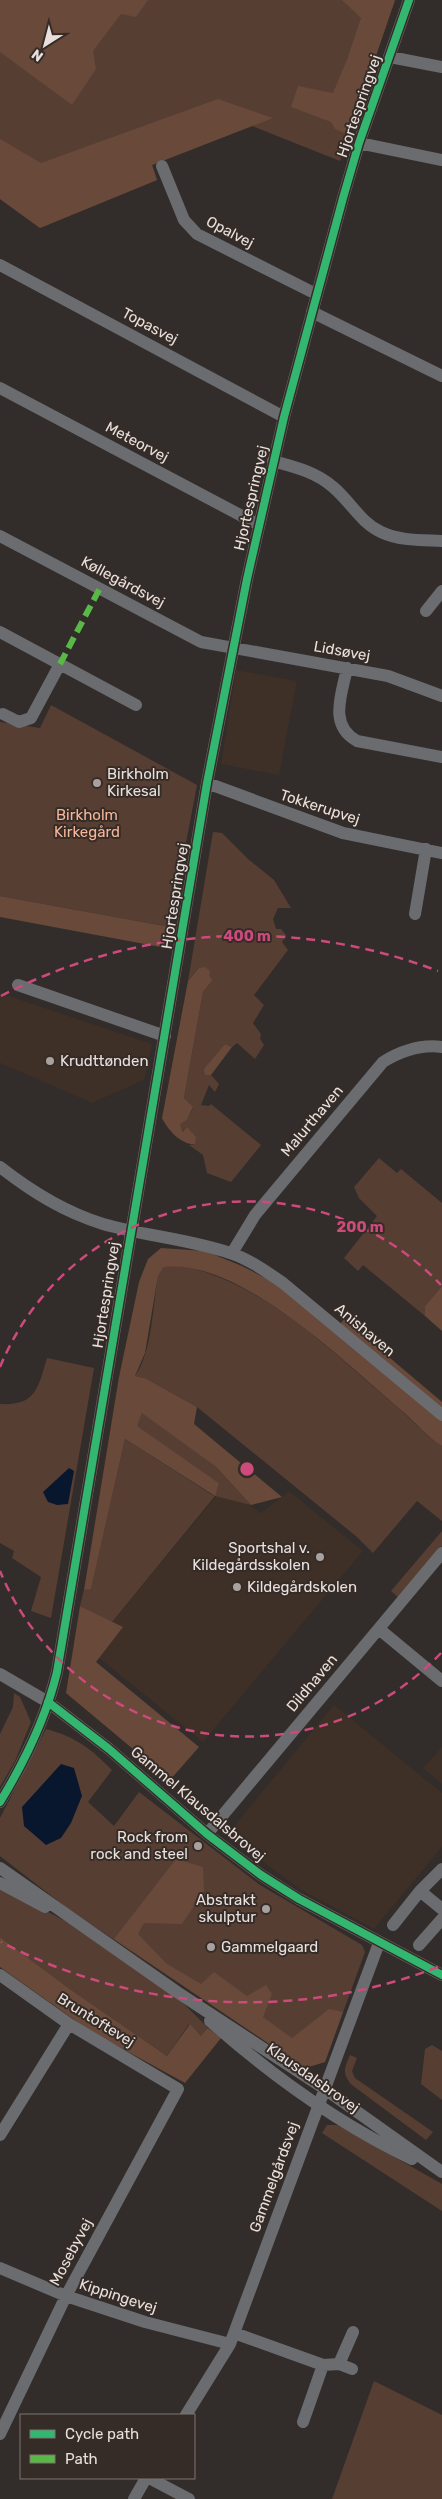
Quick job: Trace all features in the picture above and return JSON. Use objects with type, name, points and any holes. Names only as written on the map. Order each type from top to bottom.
[{"type":"street","name":"Hjortespringvej","points":[[0,1802],[16,1776],[41,1725],[57,1672],[207,783],[259,525],[284,417],[316,294],[359,143],[410,0]]},
{"type":"street","points":[[390,57],[442,67]]},
{"type":"street","points":[[359,143],[442,160]]},
{"type":"street","name":"Opalvej","points":[[162,166],[184,220],[197,234],[316,294]]},
{"type":"street","name":"Topasvej","points":[[0,265],[284,417]]},
{"type":"street","points":[[312,312],[442,376]]},
{"type":"street","name":"Meteorvej","points":[[0,388],[259,525]]},
{"type":"street","points":[[274,460],[308,470],[321,477],[335,488],[360,517],[379,531],[401,539],[442,541]]},
{"type":"street","name":"Køllegårdsvej","points":[[0,536],[201,642],[234,649]]},
{"type":"street","points":[[426,611],[442,591]]},
{"type":"street","points":[[0,632],[136,705]]},
{"type":"street","name":"Lidsøvej","points":[[234,649],[388,676],[442,696]]},
{"type":"street","points":[[3,714],[19,722],[32,718],[60,664]]},
{"type":"street","points":[[348,668],[338,713],[339,722],[349,737],[356,741],[442,757]]},
{"type":"street","name":"Tokkerupvej","points":[[207,783],[343,833],[442,853]]},
{"type":"street","points":[[414,914],[426,850]]},
{"type":"street","points":[[18,985],[165,1036]]},
{"type":"street","name":"Malurthaven","points":[[232,1253],[255,1215],[383,1062],[408,1049],[442,1047]]},
{"type":"street","name":"Hjortespringvej","points":[[0,1167],[28,1189],[66,1210],[105,1224],[131,1230]]},
{"type":"street","points":[[131,1230],[232,1253]]},
{"type":"street","name":"Anishaven","points":[[232,1253],[283,1283],[442,1416]]},
{"type":"street","name":"Dildhaven","points":[[207,1834],[442,1552]]},
{"type":"street","points":[[379,1629],[442,1681]]},
{"type":"street","name":"Gammel Klausdalsbrovej","points":[[0,1674],[48,1702],[109,1748],[207,1834],[261,1875],[299,1899],[379,1943],[441,1973]]},
{"type":"street","name":"Klausdalsbrovej","points":[[0,1868],[72,1920],[325,2090],[442,2173]]},
{"type":"street","points":[[393,1925],[420,1891],[442,1869]]},
{"type":"street","name":"Klausdalsbrovej","points":[[0,1883],[72,1920]]},
{"type":"street","points":[[420,1891],[442,1909]]},
{"type":"street","points":[[419,1946],[442,1919]]},
{"type":"street","name":"Gammelgårdsvej","points":[[187,2414],[232,2339],[379,1943]]},
{"type":"street","name":"Bruntoftevej","points":[[0,1975],[69,2024],[178,2089]]},
{"type":"street","name":"Klausdalsbrovej","points":[[177,1992],[235,2043],[318,2106],[396,2151],[442,2173]]},
{"type":"street","points":[[0,2135],[69,2024]]},
{"type":"street","name":"Mosebyvej","points":[[0,2434],[66,2296],[178,2089]]},
{"type":"street","name":"Kippingevej","points":[[0,2268],[66,2296],[145,2322],[232,2339],[323,2365]]},
{"type":"street","points":[[339,2364],[353,2332]]},
{"type":"street","points":[[303,2422],[323,2365],[339,2364],[352,2369]]},
{"type":"street","points":[[134,2499],[147,2479]]},
{"type":"street","points":[[150,2479],[189,2499]]},
{"type":"shaded area","points":[[0,0],[148,0],[136,17],[121,14],[93,51],[96,69],[72,105],[0,52]]},
{"type":"shaded area","points":[[342,0],[395,0],[349,135],[335,129],[331,122],[291,107],[298,86],[333,93],[347,60],[361,18]]},
{"type":"shaded area","points":[[218,99],[273,118],[152,165],[157,180],[40,228],[0,199],[0,139],[41,163]]},
{"type":"shaded area","points":[[236,670],[297,681],[279,775],[221,764]]},
{"type":"shaded area","points":[[0,896],[170,927],[166,948],[0,917]]},
{"type":"shaded area","points":[[205,967],[210,971],[209,976],[213,980],[203,992],[184,1098],[193,1107],[187,1120],[180,1124],[183,1132],[187,1127],[196,1137],[195,1144],[190,1144],[176,1136],[162,1118],[188,981],[199,968]]},
{"type":"shaded area","points":[[0,993],[152,1044],[144,1080],[92,1103],[0,1063]]},
{"type":"shaded area","points":[[225,1044],[232,1047],[211,1075],[205,1075],[204,1069]]},
{"type":"shaded area","points":[[161,1248],[205,1251],[242,1266],[283,1287],[334,1332],[344,1319],[442,1402],[442,1446],[322,1342],[258,1296],[225,1279],[194,1269],[164,1267],[158,1276],[145,1353],[135,1376],[145,1378],[197,1407],[194,1424],[282,1497],[251,1505],[216,1467],[142,1413],[137,1426],[219,1483],[215,1496],[125,1439],[91,1589],[84,1590],[119,1377],[139,1282],[148,1259]]},
{"type":"shaded area","points":[[442,1286],[442,1331],[425,1316],[425,1306]]},
{"type":"shaded area","name":"Kildegårdskolen","points":[[223,1488],[261,1513],[289,1491],[363,1551],[203,1742],[99,1658],[111,1623]]},
{"type":"shaded area","points":[[80,1606],[123,1627],[96,1662],[199,1747],[170,1780],[66,1693]]},
{"type":"shaded area","points":[[334,1705],[442,1793],[442,1847],[374,1929],[301,1890],[231,1838],[234,1826]]},
{"type":"shaded area","points":[[442,1747],[442,1784],[423,1768]]},
{"type":"shaded area","points":[[176,1859],[203,1867],[204,1891],[182,1924],[144,1923],[138,1934],[167,1964],[201,1984],[214,1972],[247,1996],[266,1985],[272,1994],[263,2017],[292,2038],[329,2009],[343,2012],[325,2062],[305,2068],[114,1939]]},
{"type":"shaded area","points":[[0,1937],[70,1989],[167,2056],[190,2024],[201,2036],[208,2028],[221,2038],[185,2083],[90,2031],[0,1967]]},
{"type":"green space","points":[[0,0],[395,0],[340,161],[252,126],[152,165],[157,180],[40,228],[0,199]]},
{"type":"green space","name":"Birkholm Kirkegård","points":[[51,705],[197,785],[170,927],[0,896],[0,722],[40,728]]},
{"type":"green space","points":[[213,832],[222,833],[248,859],[274,880],[291,908],[278,908],[273,919],[276,929],[281,929],[286,935],[282,942],[288,950],[254,995],[264,1005],[253,1023],[261,1034],[260,1039],[264,1045],[255,1059],[237,1043],[232,1047],[225,1044],[205,1075],[211,1075],[219,1084],[215,1092],[209,1085],[201,1105],[209,1106],[211,1104],[261,1145],[231,1182],[207,1173],[203,1155],[189,1145],[195,1144],[187,1127],[184,1132],[179,1124],[187,1120],[193,1108],[184,1098],[203,992],[213,980],[199,968],[188,981]]},
{"type":"green space","points":[[379,1158],[397,1173],[401,1169],[442,1203],[442,1286],[425,1306],[425,1316],[363,1265],[358,1271],[344,1258],[377,1216],[359,1198],[354,1187]]},
{"type":"green space","points":[[177,1265],[208,1273],[238,1286],[267,1302],[321,1342],[442,1446],[442,1521],[417,1501],[373,1553],[357,1537],[197,1407],[145,1378],[135,1376],[141,1366],[148,1342],[158,1276],[164,1267]]},
{"type":"green space","points":[[47,1358],[94,1368],[51,1618],[31,1611],[41,1577],[12,1558],[14,1551],[0,1543],[0,1404],[21,1402],[34,1393]]},
{"type":"green space","points":[[142,1412],[216,1467],[251,1505],[215,1496],[112,1622],[80,1606],[84,1590],[91,1588],[125,1439],[214,1496],[219,1483],[136,1426]]},
{"type":"green space","points":[[442,1531],[442,1546],[399,1598],[391,1591]]},
{"type":"green space","points":[[14,1693],[20,1697],[31,1722],[15,1761],[0,1787],[0,1734],[13,1707]]},
{"type":"green space","points":[[46,1729],[82,1744],[97,1755],[112,1770],[88,1802],[114,1826],[139,1792],[260,1885],[362,1945],[365,1952],[325,2062],[305,2068],[67,1908],[0,1856],[0,1818]]},
{"type":"green space","points":[[0,1887],[73,1925],[179,1999],[208,2028],[202,2037],[189,2024],[167,2056],[70,1989],[0,1937]]},
{"type":"green space","points":[[432,2045],[442,2051],[442,2100],[421,2084],[425,2049]]},
{"type":"green space","points":[[350,2055],[357,2058],[352,2071],[355,2078],[433,2132],[426,2140],[352,2085],[345,2074],[346,2064]]},
{"type":"green space","points":[[327,2125],[338,2125],[442,2184],[442,2211],[322,2133]]},
{"type":"green space","points":[[374,2381],[442,2415],[442,2499],[332,2499]]},
{"type":"water","points":[[69,1468],[74,1471],[68,1504],[57,1505],[48,1502],[43,1492]]},
{"type":"water","points":[[61,1764],[74,1768],[82,1796],[71,1823],[61,1838],[46,1845],[24,1826],[22,1807]]},
{"type":"marked path","points":[[60,664],[100,588]]},
{"type":"cycle path","points":[[0,1802],[34,1739],[47,1706],[57,1672],[207,783],[247,579],[284,417],[343,198],[359,143],[409,0]]},
{"type":"cycle path","points":[[48,1702],[109,1749],[207,1834],[261,1875],[299,1899],[442,1975]]},
{"type":"place","name":"Birkholm Kirkesal","points":[[97,783]]},
{"type":"place","name":"Krudttønden","points":[[50,1061]]},
{"type":"place","name":"Sportshal v. Kildegårdsskolen","points":[[320,1557]]},
{"type":"place","name":"Kildegårdskolen","points":[[237,1587]]},
{"type":"place","name":"Rock from rock and steel","points":[[198,1846]]},
{"type":"place","name":"Abstrakt skulptur","points":[[266,1909]]},
{"type":"place","name":"Gammelgaard","points":[[211,1947]]}]
